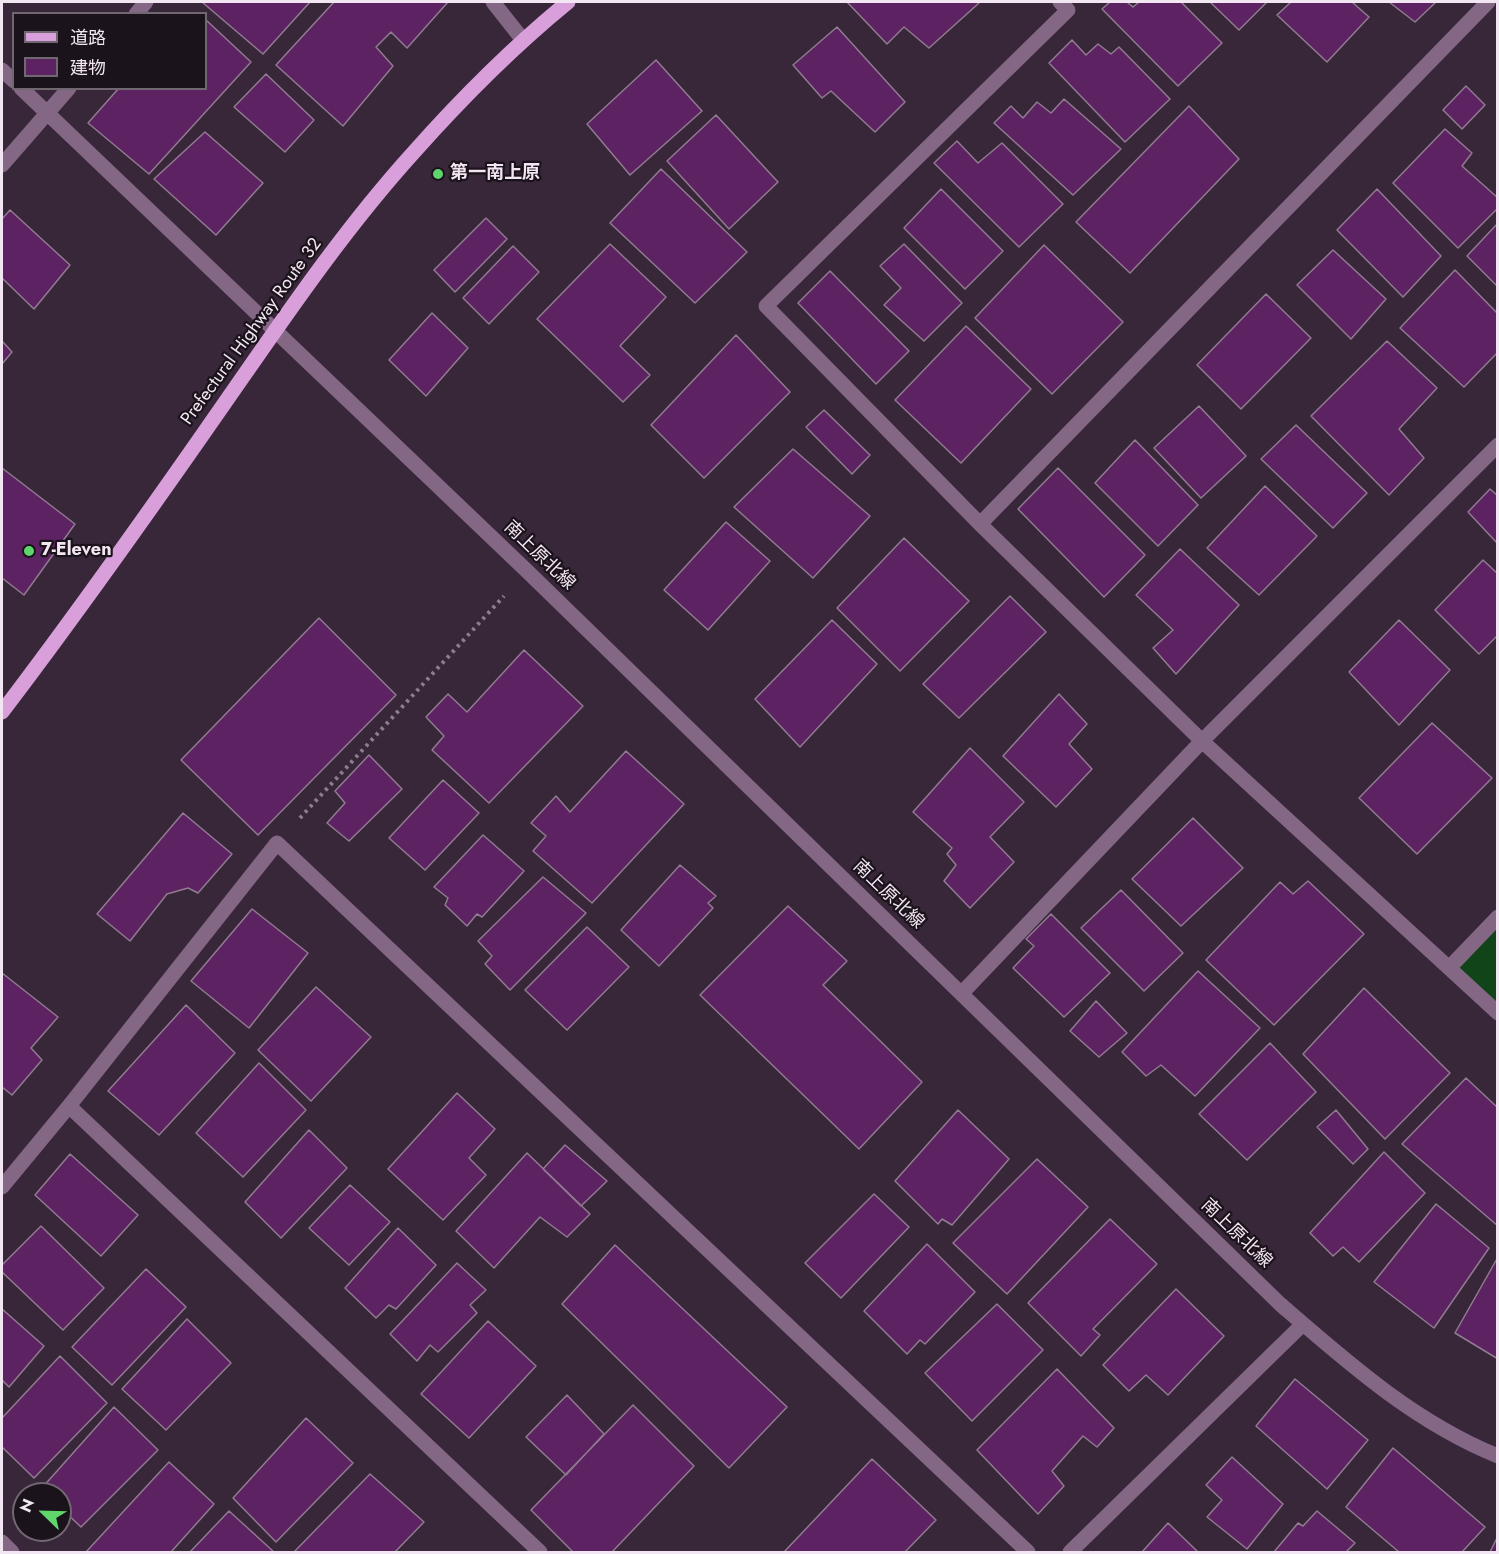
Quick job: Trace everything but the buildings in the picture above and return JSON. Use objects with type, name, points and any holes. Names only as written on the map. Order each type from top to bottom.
[{"type":"main road","name":"Prefectural Highway Route 32","points":[[2,712],[48,653],[275,330],[338,245],[413,152],[523,39],[568,2]]},
{"type":"street","points":[[493,2],[523,39]]},
{"type":"street","points":[[980,524],[1488,2]]},
{"type":"street","points":[[1069,4],[766,306],[980,524],[1202,741],[1497,1013]]},
{"type":"street","name":"南上原北線","points":[[23,90],[527,571],[1303,1324],[1389,1395],[1432,1424],[1497,1456]]},
{"type":"street","points":[[2,165],[67,90]]},
{"type":"street","points":[[962,993],[1202,741],[1497,445]]},
{"type":"street","points":[[2,1187],[278,843],[1028,1552]]},
{"type":"street","points":[[1449,968],[1497,917]]},
{"type":"street","points":[[69,1106],[540,1552]]},
{"type":"street","points":[[1070,1552],[1303,1324]]},
{"type":"street","points":[[2,1542],[12,1552]]},
{"type":"path","points":[[278,843],[527,571]]},
{"type":"green space","points":[[1497,917],[1497,1013],[1449,968]]},
{"type":"place","name":"第一南上原","points":[[438,174]]},
{"type":"place","name":"7-Eleven","points":[[29,551]]}]
